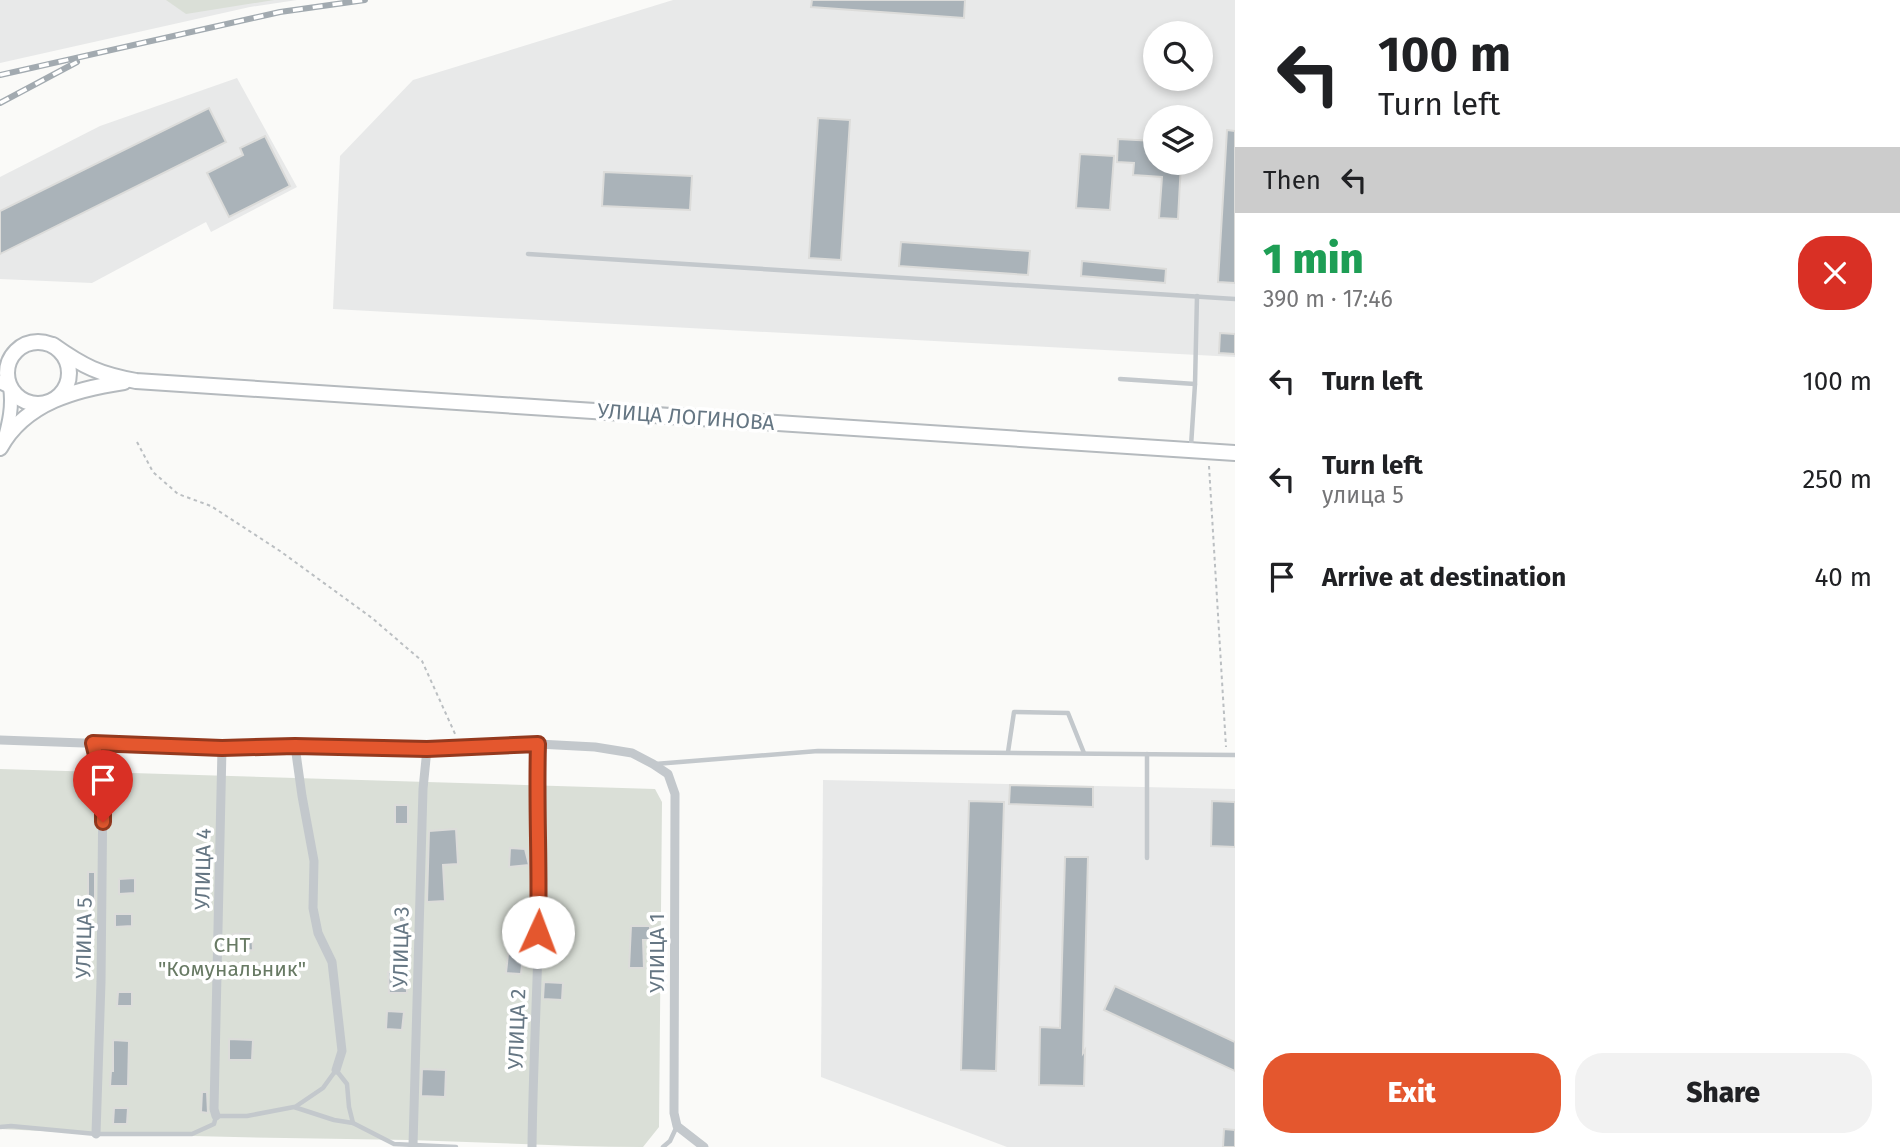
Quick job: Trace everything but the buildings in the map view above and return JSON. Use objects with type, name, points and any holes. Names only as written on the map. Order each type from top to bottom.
[{"type":"main road","points":[[0,354],[36,341],[53,345],[91,369],[136,381]]},
{"type":"main road","points":[[26,343],[11,355],[7,364],[5,385],[27,402],[37,404],[103,385],[136,381]]},
{"type":"main road","points":[[2,445],[22,421],[53,400],[65,388],[69,373],[65,357],[53,345]]},
{"type":"main road","name":"УЛИЦА ЛОГИНОВА","points":[[136,381],[1235,453]]},
{"type":"street","points":[[2,445],[11,408],[5,385]]},
{"type":"street","points":[[0,740],[222,748],[295,746],[427,749],[538,744],[595,747],[632,753],[653,764]]},
{"type":"street","name":"УЛИЦА 5","points":[[93,743],[103,783],[96,1134]]},
{"type":"street","name":"УЛИЦА 2","points":[[532,1147],[540,864],[538,744]]},
{"type":"street","points":[[295,746],[314,861],[313,908],[318,933],[332,962],[342,1051],[336,1070]]},
{"type":"street","name":"УЛИЦА 4","points":[[216,1116],[214,1109],[222,748]]},
{"type":"street","name":"УЛИЦА 3","points":[[413,1145],[423,789],[427,749]]},
{"type":"street","name":"УЛИЦА 1","points":[[653,764],[668,774],[675,794],[674,1113],[677,1126]]},
{"type":"street","points":[[677,1126],[704,1147]]},
{"type":"lane","points":[[528,254],[1235,299]]},
{"type":"lane","points":[[1191,450],[1197,296]]},
{"type":"lane","points":[[1120,379],[1195,384]]},
{"type":"lane","points":[[1008,752],[1014,712],[1068,713],[1084,753]]},
{"type":"lane","points":[[653,764],[818,751],[1235,755]]},
{"type":"lane","points":[[1147,754],[1147,858]]},
{"type":"lane","points":[[0,1126],[96,1134],[192,1134],[214,1124],[216,1116],[247,1116],[294,1107],[323,1088],[336,1070],[347,1084],[353,1123]]},
{"type":"lane","points":[[294,1107],[353,1123],[394,1144],[456,1147]]},
{"type":"lane","points":[[663,1147],[670,1141],[677,1126]]},
{"type":"path","points":[[137,442],[153,472],[178,494],[211,506],[280,551],[372,618],[422,661],[462,748]]},
{"type":"path","points":[[1208,451],[1226,754]]},
{"type":"shaded area","points":[[0,0],[297,0],[250,7],[0,63]]},
{"type":"shaded area","points":[[673,0],[1235,0],[1235,357],[333,309],[340,156],[413,80]]},
{"type":"shaded area","points":[[237,78],[297,187],[211,232],[206,222],[92,283],[0,279],[0,177],[100,126]]},
{"type":"shaded area","points":[[823,780],[1235,789],[1235,1147],[1007,1147],[821,1077]]},
{"type":"green space","points":[[166,0],[274,0],[186,14]]},
{"type":"green space","name":"СНТ \"Комунальник\"","points":[[0,769],[655,789],[662,802],[659,1127],[643,1147],[0,1129]]},
{"type":"railway","points":[[0,75],[280,12],[365,0]]},
{"type":"railway","points":[[0,103],[77,62]]},
{"type":"route","points":[[103,822],[103,783],[93,743],[222,748],[295,746],[427,749],[538,744],[538,932]]}]
